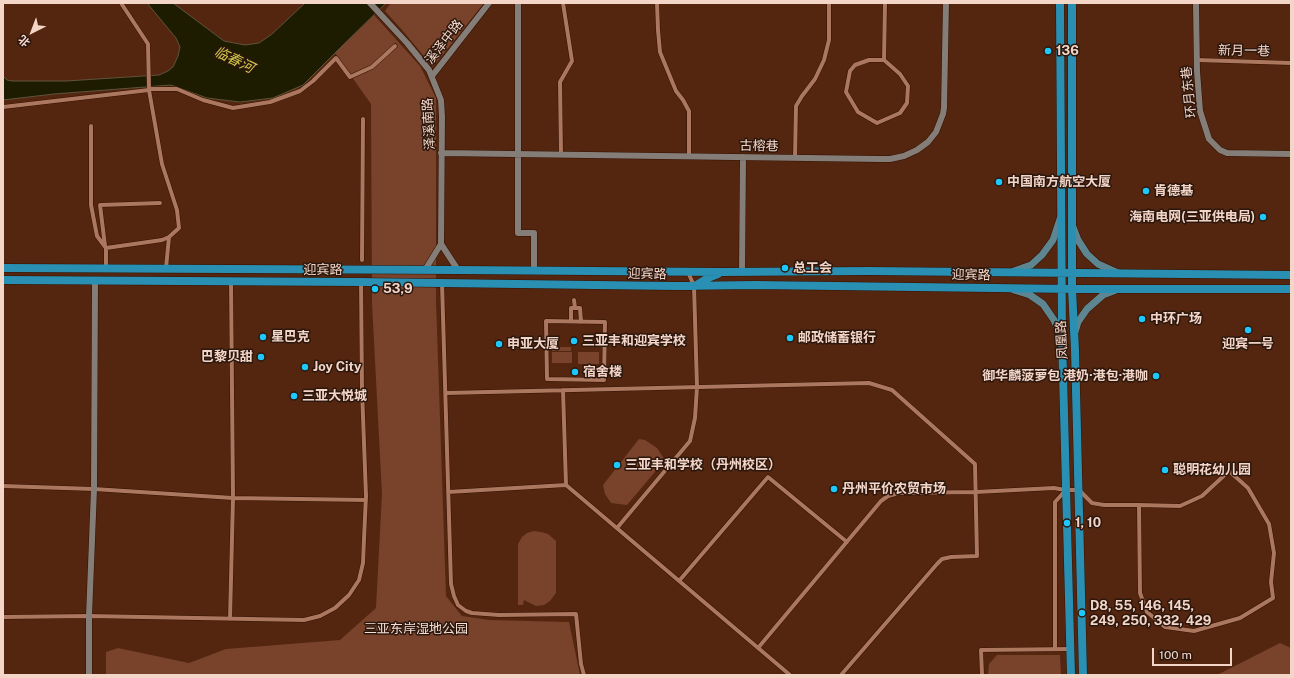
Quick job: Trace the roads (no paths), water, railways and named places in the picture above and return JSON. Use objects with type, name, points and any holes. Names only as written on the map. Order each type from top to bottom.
[{"type":"highway","name":"凤凰路","points":[[1060,3],[1062,337],[1071,675]]},
{"type":"highway","name":"凤凰路","points":[[1072,3],[1072,289],[1079,490],[1078,514],[1083,675]]},
{"type":"highway","name":"迎宾路","points":[[3,268],[688,272],[869,271],[1291,275]]},
{"type":"highway","points":[[675,271],[675,286]]},
{"type":"highway","points":[[694,286],[723,272]]},
{"type":"highway","points":[[721,286],[718,276],[723,272]]},
{"type":"highway","name":"迎宾路","points":[[3,280],[1062,289],[1291,289]]},
{"type":"main road","points":[[1010,273],[1031,265],[1042,255],[1053,240],[1061,217]]},
{"type":"main road","points":[[1072,225],[1078,240],[1087,254],[1098,264],[1120,274]]},
{"type":"main road","points":[[1008,288],[1030,295],[1043,304],[1054,320],[1062,337]]},
{"type":"main road","points":[[1074,336],[1078,322],[1087,309],[1103,295],[1119,289]]},
{"type":"street","points":[[106,248],[162,240],[179,228],[177,210],[162,164],[149,89],[148,44],[121,3]]},
{"type":"street","name":"泽溪南路","points":[[370,3],[429,70],[441,100],[441,244],[426,270]]},
{"type":"street","name":"溪泽中路","points":[[432,76],[489,3]]},
{"type":"street","points":[[518,3],[518,233],[534,233],[534,270]]},
{"type":"street","points":[[561,154],[560,82],[572,61],[563,3]]},
{"type":"street","points":[[657,3],[660,52],[676,91],[684,100],[689,111],[689,156]]},
{"type":"street","points":[[795,158],[796,106],[815,79],[824,60],[829,40],[830,3]]},
{"type":"street","points":[[884,60],[869,60],[855,65],[850,71],[846,92],[858,112],[877,123],[900,113],[907,103],[908,86],[900,74],[884,60],[885,3]]},
{"type":"street","name":"古榕巷","points":[[442,152],[890,159],[911,154],[928,142],[939,126],[944,108],[946,3]]},
{"type":"street","name":"环月东巷","points":[[1196,3],[1200,111],[1209,139],[1220,150],[1227,153],[1291,154]]},
{"type":"street","points":[[3,107],[149,89],[177,89],[203,100],[233,108],[270,102],[300,91],[313,81],[336,58],[350,77],[372,66],[395,46]]},
{"type":"street","name":"新月一巷","points":[[1197,60],[1291,62]]},
{"type":"street","points":[[362,119],[362,260]]},
{"type":"street","points":[[91,126],[92,205],[97,236],[106,248]]},
{"type":"street","points":[[742,272],[743,157]]},
{"type":"street","points":[[92,205],[100,206],[160,203]]},
{"type":"street","points":[[100,206],[106,248],[106,268]]},
{"type":"street","points":[[166,268],[169,236]]},
{"type":"street","points":[[441,244],[458,270]]},
{"type":"street","points":[[617,528],[690,441],[695,418],[697,387],[694,286],[688,272]]},
{"type":"street","points":[[89,675],[89,616],[94,489],[95,280]]},
{"type":"street","points":[[230,281],[233,498],[230,619]]},
{"type":"street","points":[[3,617],[89,616],[304,620],[320,616],[335,608],[349,595],[359,580],[363,563],[366,500],[362,390],[361,282]]},
{"type":"street","points":[[442,283],[451,584],[454,596],[458,605],[472,614],[576,614],[581,664],[584,675]]},
{"type":"street","points":[[574,300],[575,308]]},
{"type":"street","points":[[571,321],[571,308],[580,308],[581,322]]},
{"type":"street","points":[[546,320],[571,321],[604,322],[604,381],[547,380],[546,320]]},
{"type":"street","points":[[446,393],[869,383],[892,390],[975,464],[977,556],[951,556],[937,564],[841,675]]},
{"type":"street","points":[[563,390],[566,485]]},
{"type":"street","points":[[758,648],[881,501],[888,496],[899,493],[976,492],[1054,488],[1079,490],[1092,503],[1104,505],[1139,505],[1180,506],[1202,496],[1229,471],[1248,488],[1269,524],[1274,553],[1271,582],[1273,598],[1240,618],[1194,631],[1165,627],[1147,612],[1140,594],[1139,505]]},
{"type":"street","points":[[679,581],[768,478],[847,542]]},
{"type":"street","points":[[448,492],[566,485],[790,675]]},
{"type":"street","points":[[3,486],[94,489],[233,498],[366,500]]},
{"type":"street","points":[[1055,649],[1055,502],[1066,490]]},
{"type":"street","points":[[982,675],[981,650],[1070,649]]},
{"type":"water","name":"临春河","points":[[147,3],[173,3],[224,41],[245,45],[259,43],[272,34],[305,3],[386,3],[303,85],[273,98],[240,102],[207,98],[171,85],[54,94],[3,100],[3,76],[7,80],[12,81],[66,81],[159,75],[168,71],[173,67],[180,47],[176,38]]},
{"type":"place","name":"136","points":[[1048,51]]},
{"type":"place","name":"中国南方航空大厦","points":[[999,182]]},
{"type":"place","name":"肯德基","points":[[1146,191]]},
{"type":"place","name":"海南电网(三亚供电局)","points":[[1263,217]]},
{"type":"place","name":"总工会","points":[[785,268]]},
{"type":"place","name":"53,9","points":[[375,289]]},
{"type":"place","name":"中环广场","points":[[1142,319]]},
{"type":"place","name":"迎宾一号","points":[[1248,330]]},
{"type":"place","name":"星巴克","points":[[263,337]]},
{"type":"place","name":"邮政储蓄银行","points":[[790,338]]},
{"type":"place","name":"三亚丰和迎宾学校","points":[[574,341]]},
{"type":"place","name":"申亚大厦","points":[[499,344]]},
{"type":"place","name":"巴黎贝甜","points":[[261,357]]},
{"type":"place","name":"Joy City","points":[[305,367]]},
{"type":"place","name":"宿舍楼","points":[[575,372]]},
{"type":"place","name":"御华麟菠萝包 港奶·港包·港咖","points":[[1156,376]]},
{"type":"place","name":"三亚大悦城","points":[[294,396]]},
{"type":"place","name":"三亚丰和学校（丹州校区）","points":[[617,465]]},
{"type":"place","name":"聪明花幼儿园","points":[[1165,470]]},
{"type":"place","name":"丹州平价农贸市场","points":[[834,489]]},
{"type":"place","name":"1, 10","points":[[1067,523]]},
{"type":"place","name":"D8, 55, 146, 145, 249, 250, 332, 429","points":[[1082,613]]},
{"type":"park label","name":"三亚东岸湿地公园","points":[[416,629]]}]
